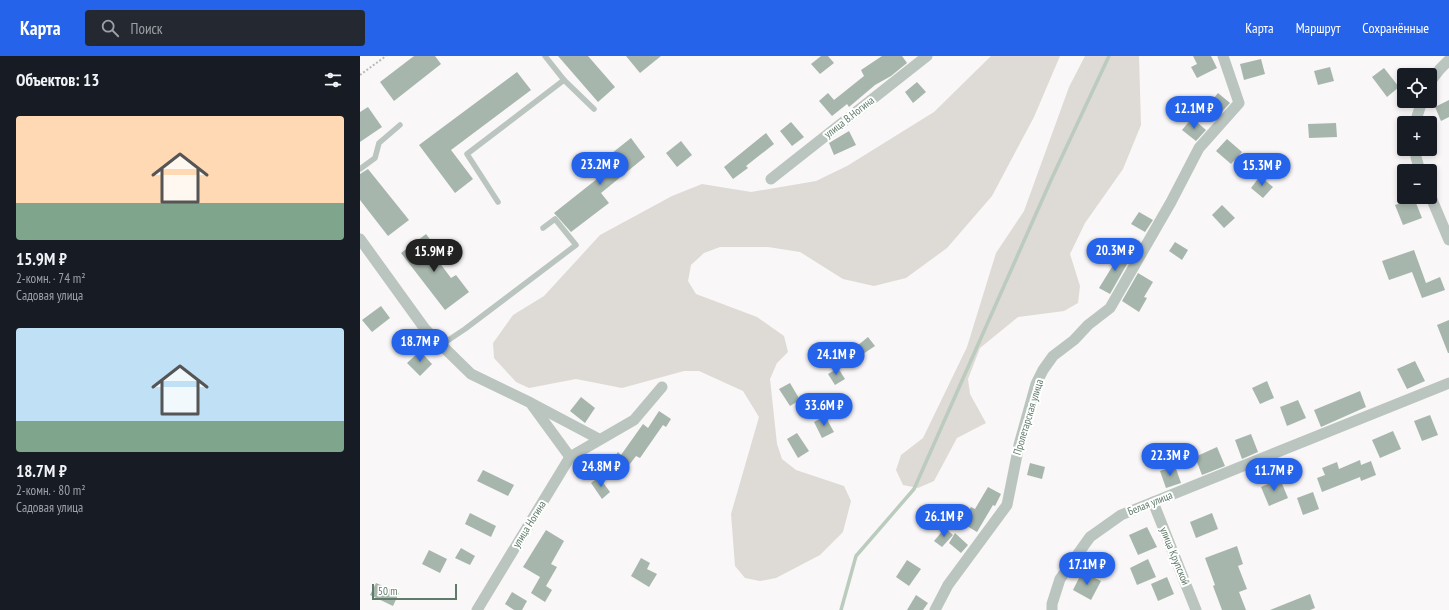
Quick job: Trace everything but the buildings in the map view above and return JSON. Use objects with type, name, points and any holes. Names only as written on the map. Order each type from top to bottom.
[{"type":"street","name":"улица В.Ногина","points":[[771,178],[927,56]]},
{"type":"street","name":"Пролетарская улица","points":[[935,610],[948,585],[1007,505],[1018,445],[1036,384],[1043,370],[1053,356],[1074,340],[1088,325],[1110,308],[1171,202],[1199,148],[1239,103],[1223,56]]},
{"type":"street","points":[[1437,72],[1449,60]]},
{"type":"street","points":[[1434,204],[1449,240]]},
{"type":"street","points":[[360,239],[425,329],[471,374],[531,403],[599,439]]},
{"type":"street","name":"Белая улица","points":[[1052,610],[1052,604],[1060,579],[1090,536],[1120,515],[1449,383]]},
{"type":"street","name":"улица Ногина","points":[[477,610],[570,457],[634,420],[662,387]]},
{"type":"street","points":[[531,403],[570,457]]},
{"type":"street","name":"улица Крупской","points":[[1153,502],[1196,610]]},
{"type":"lane","points":[[546,56],[564,80],[594,109]]},
{"type":"lane","points":[[498,202],[467,154],[564,80]]},
{"type":"lane","points":[[360,169],[375,158],[379,143],[400,125]]},
{"type":"lane","points":[[441,345],[465,329],[576,245],[555,218],[543,228]]},
{"type":"path","points":[[360,75],[386,56]]},
{"type":"shaded area","points":[[991,56],[1060,56],[1034,117],[992,196],[947,248],[906,278],[874,286],[843,279],[800,252],[768,247],[720,247],[704,253],[691,265],[688,281],[696,294],[757,317],[784,336],[788,352],[777,363],[770,379],[777,444],[782,459],[796,470],[844,486],[851,501],[843,532],[820,555],[776,578],[760,581],[745,578],[735,566],[731,514],[759,417],[743,391],[699,371],[684,371],[622,388],[576,379],[529,388],[516,382],[494,358],[493,343],[513,315],[544,296],[600,235],[672,196],[702,184],[751,192],[816,181],[847,166],[934,112]]},
{"type":"shaded area","points":[[1085,56],[1139,56],[1141,125],[1123,169],[1085,223],[1070,254],[1080,286],[1078,303],[1064,311],[1018,317],[980,348],[968,379],[970,394],[986,423],[957,438],[934,481],[918,488],[903,485],[896,470],[901,455],[923,438],[967,347],[996,253],[1024,211],[1069,87]]},
{"type":"waterway","points":[[841,610],[856,556],[914,489],[1051,180],[1109,56]]}]
